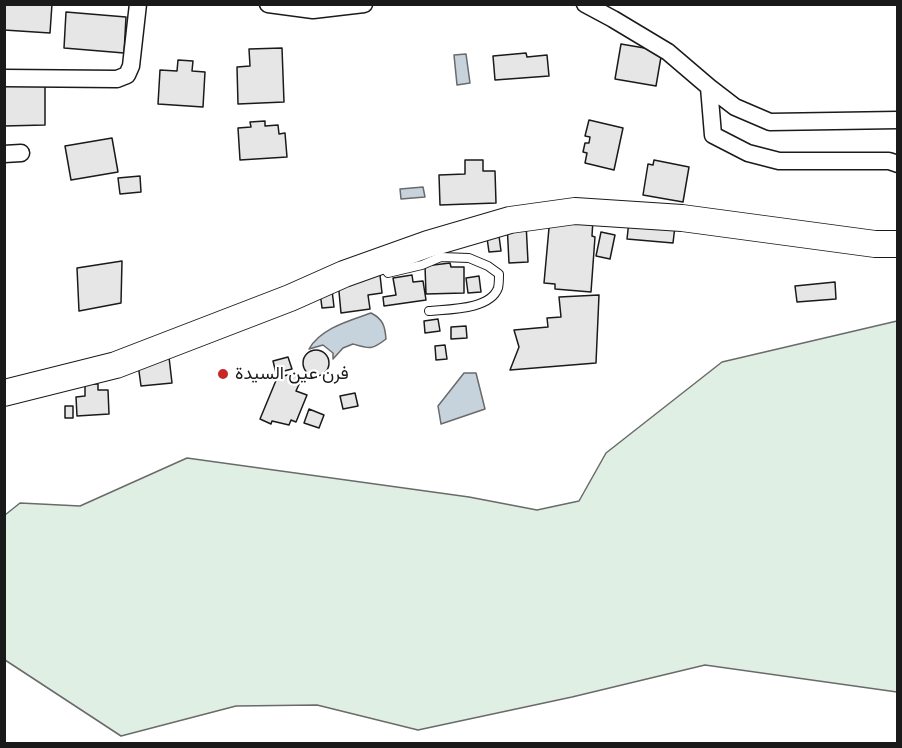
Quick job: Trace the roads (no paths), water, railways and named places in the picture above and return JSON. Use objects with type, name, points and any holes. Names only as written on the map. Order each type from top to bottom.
[{"type":"main road","points":[[4,393],[116,365],[290,298],[344,274],[428,244],[510,220],[575,212],[682,218],[875,244],[897,244]]},
{"type":"street","points":[[4,78],[117,79],[127,75],[131,66],[138,4]]},
{"type":"street","points":[[268,4],[312,9],[364,4]]},
{"type":"street","points":[[585,4],[668,52],[735,106],[770,122],[897,120]]},
{"type":"street","points":[[709,87],[713,135],[748,153],[779,161],[888,160],[897,164]]},
{"type":"lane","points":[[380,263],[388,273],[422,266],[441,257],[469,258],[488,266],[499,274],[499,287],[492,297],[473,306],[429,311]]},
{"type":"place","name":"فرن عين السيدة","points":[[223,374]]}]
